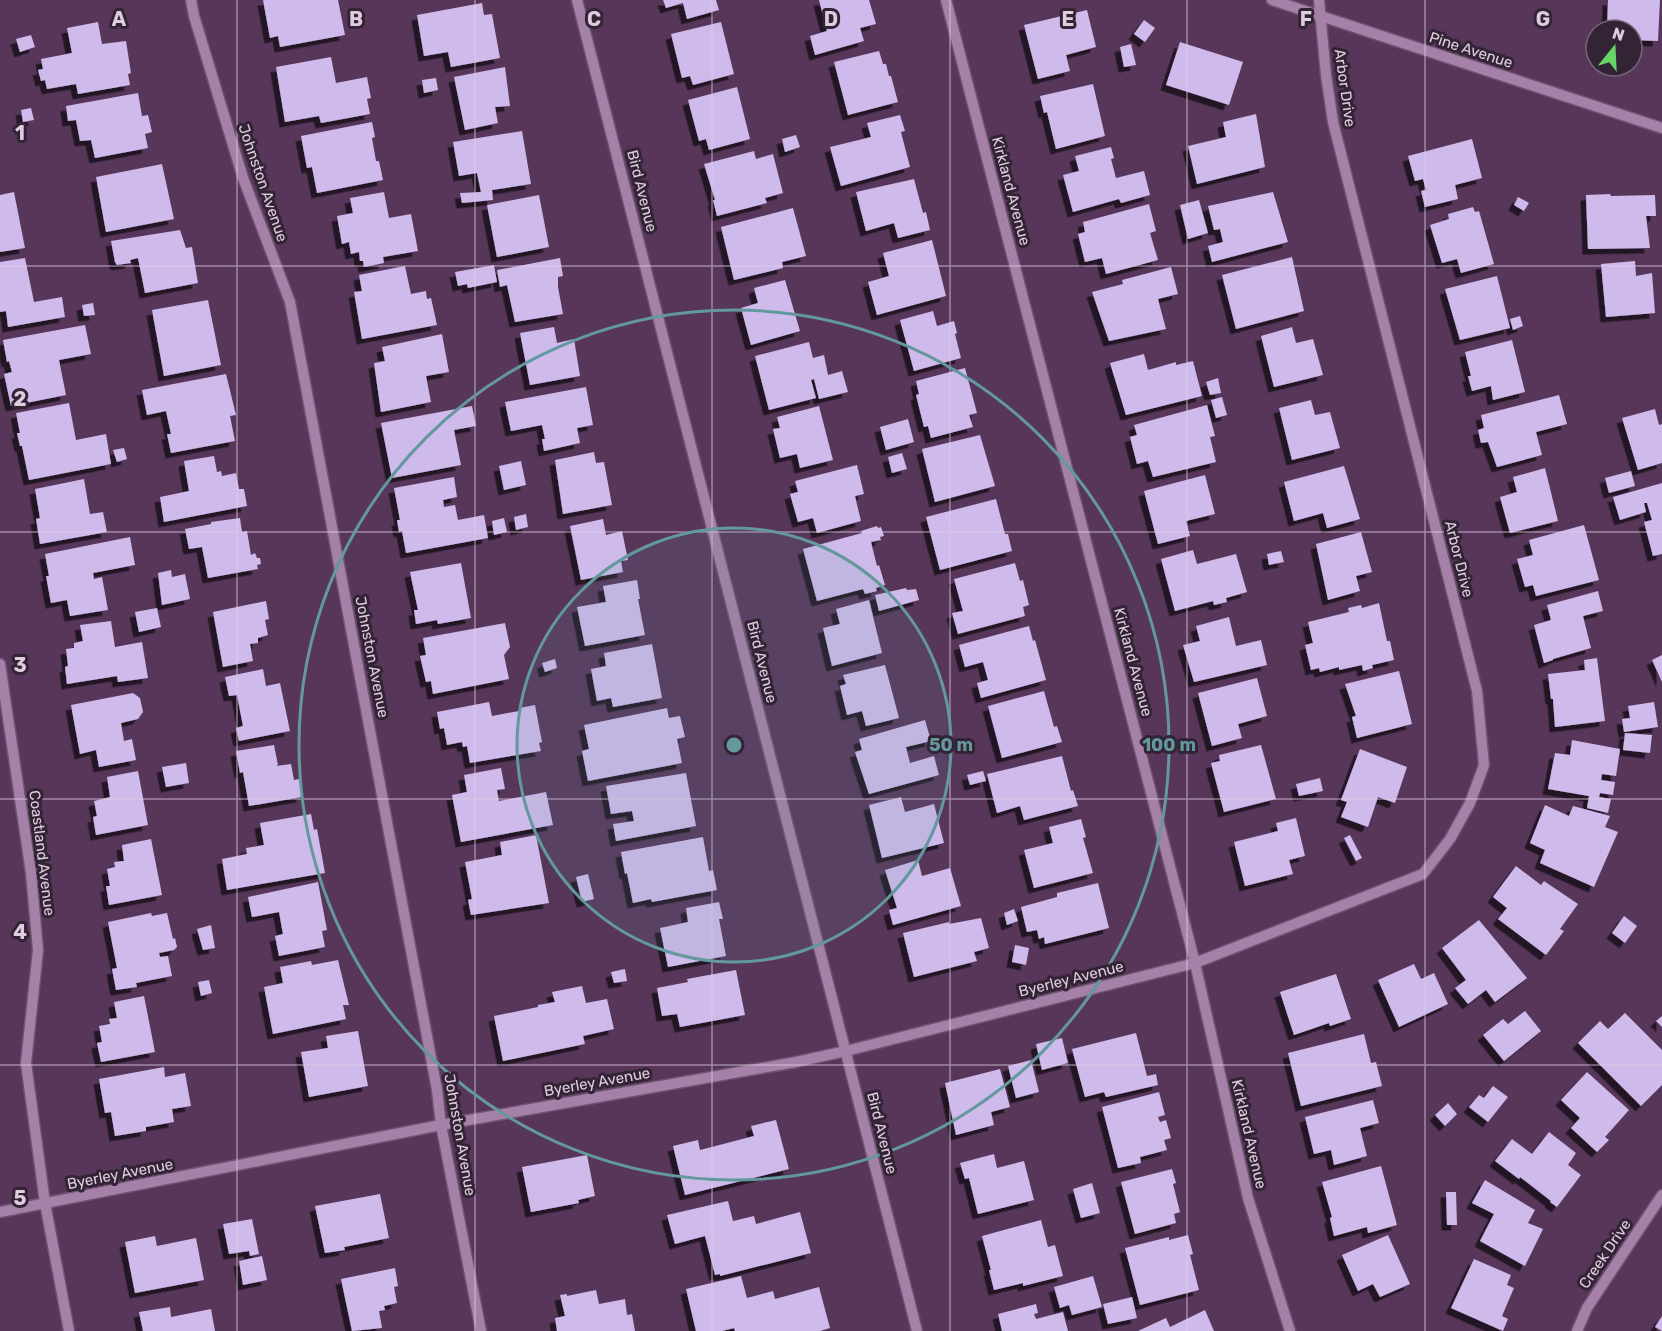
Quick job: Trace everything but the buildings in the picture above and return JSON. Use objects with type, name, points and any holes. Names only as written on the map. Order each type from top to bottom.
[{"type":"street","name":"Johnston Avenue","points":[[191,0],[243,178],[290,302],[481,1331]]},
{"type":"street","name":"Bird Avenue","points":[[578,0],[917,1331]]},
{"type":"street","name":"Kirkland Avenue","points":[[946,0],[1195,963],[1248,1198],[1290,1331]]},
{"type":"street","name":"Pine Avenue","points":[[1272,0],[1662,128]]},
{"type":"street","name":"Arbor Drive","points":[[1195,963],[1423,874],[1450,839],[1470,803],[1484,765],[1477,691],[1333,122],[1319,0]]},
{"type":"street","name":"Coastland Avenue","points":[[0,664],[31,873],[38,950],[26,1063],[45,1203],[69,1331]]},
{"type":"street","name":"Byerley Avenue","points":[[0,1212],[441,1125],[796,1062],[1195,963]]},
{"type":"street","name":"Creek Drive","points":[[1578,1331],[1587,1308],[1662,1195]]}]
